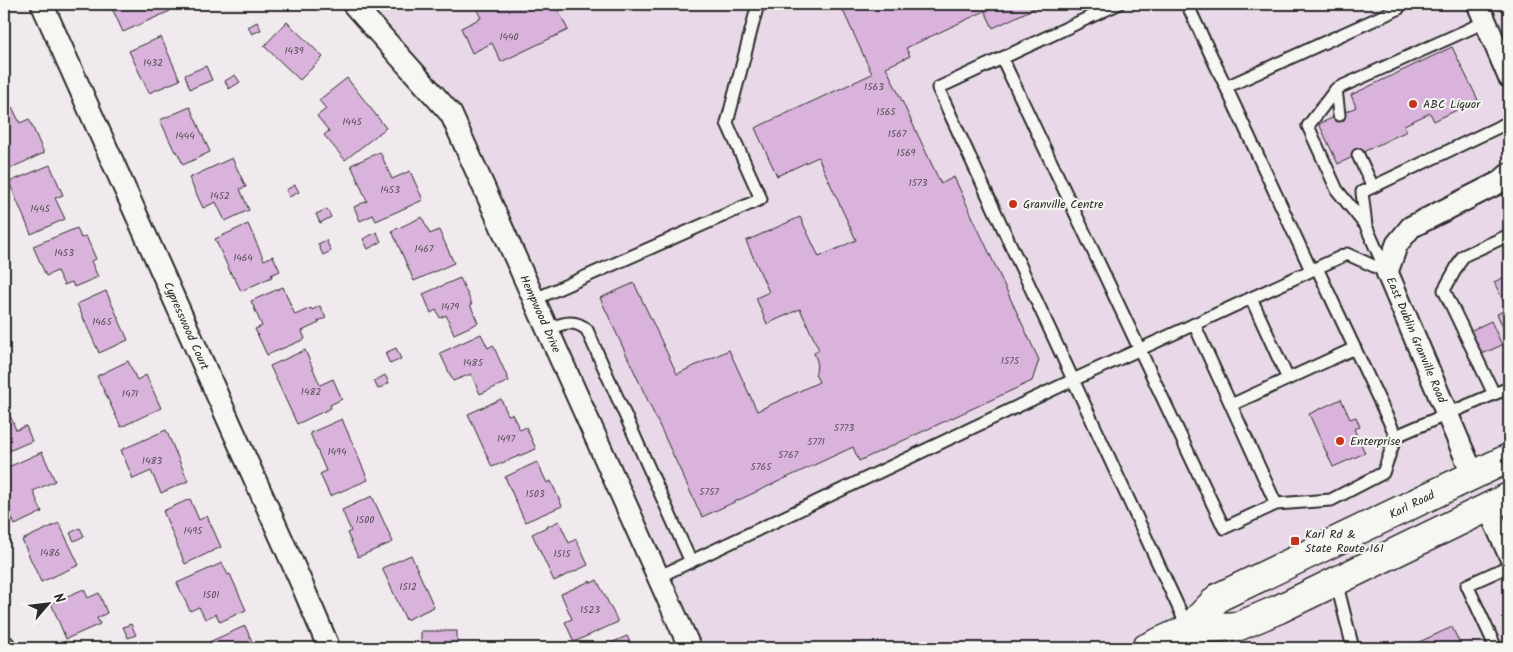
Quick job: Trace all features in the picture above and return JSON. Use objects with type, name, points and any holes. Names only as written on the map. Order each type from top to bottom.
[{"type":"main road","name":"Karl Road","points":[[1193,638],[1219,597],[1509,458]]},
{"type":"main road","name":"Karl Road","points":[[1146,648],[1239,626],[1499,502]]},
{"type":"street","name":"Cypresswood Court","points":[[42,4],[329,648]]},
{"type":"street","name":"Hempwood Drive","points":[[353,4],[451,114],[690,648]]},
{"type":"street","points":[[1482,13],[1509,77]]},
{"type":"street","name":"East Dublin Granville Road","points":[[1473,475],[1387,272],[1397,244],[1411,227],[1500,182],[1509,174]]},
{"type":"street","points":[[1499,502],[1509,554]]},
{"type":"lane","points":[[533,300],[762,199],[727,123],[758,4]]},
{"type":"lane","points":[[1118,4],[938,88],[1193,638]]},
{"type":"lane","points":[[1002,58],[1224,528],[1276,504],[1331,500],[1383,473],[1396,436],[1187,4]]},
{"type":"lane","points":[[1226,87],[1398,9],[1395,4]]},
{"type":"lane","points":[[1387,272],[1366,226],[1336,190],[1308,126],[1336,89],[1482,13]]},
{"type":"lane","points":[[1336,89],[1339,115]]},
{"type":"lane","points":[[1366,226],[1362,192],[1509,122]]},
{"type":"lane","points":[[1358,155],[1373,187]]},
{"type":"lane","points":[[1494,394],[1444,290],[1463,256],[1509,235]]},
{"type":"lane","points":[[658,577],[1139,349],[1347,254],[1387,272]]},
{"type":"lane","points":[[1251,298],[1288,379]]},
{"type":"lane","points":[[547,329],[572,322],[582,325],[587,330],[690,562]]},
{"type":"lane","points":[[1194,324],[1276,504]]},
{"type":"lane","points":[[1231,405],[1355,348]]},
{"type":"lane","points":[[1396,436],[1509,388]]},
{"type":"lane","points":[[1496,648],[1467,586],[1509,566]]},
{"type":"lane","points":[[1336,581],[1353,648]]},
{"type":"shaded area","points":[[358,4],[1509,4],[1509,648],[689,648],[451,114]]},
{"type":"building","points":[[116,4],[166,4],[170,11],[123,32],[111,6]]},
{"type":"building","points":[[474,4],[555,4],[568,30],[501,62],[492,43],[472,53],[461,28],[481,18]]},
{"type":"building","points":[[840,4],[1043,4],[993,28],[985,11],[906,48],[910,56],[886,67],[941,184],[954,177],[1039,360],[1032,381],[859,461],[853,447],[702,517],[600,298],[634,283],[677,374],[729,350],[757,411],[819,382],[815,374],[817,361],[814,353],[819,350],[800,309],[767,324],[756,298],[769,292],[746,241],[800,217],[819,257],[856,240],[818,157],[777,176],[755,128],[872,74]]},
{"type":"building","points":[[257,22],[261,30],[252,34],[248,27]]},
{"type":"building","points":[[287,22],[323,57],[300,80],[264,46]]},
{"type":"building","points":[[161,37],[180,80],[149,93],[129,51]]},
{"type":"building","name":"ABC Liquor","points":[[1452,47],[1478,100],[1434,121],[1430,113],[1404,125],[1407,131],[1338,164],[1319,124],[1356,107],[1351,95]]},
{"type":"building","points":[[4,66],[9,79],[4,82]]},
{"type":"building","points":[[206,66],[212,80],[190,89],[185,75]]},
{"type":"building","points":[[235,75],[240,82],[229,89],[225,81]]},
{"type":"building","points":[[347,78],[386,128],[345,160],[324,135],[329,131],[317,116],[326,109],[319,100]]},
{"type":"building","points":[[12,107],[20,123],[29,119],[44,153],[4,171],[4,110]]},
{"type":"building","points":[[190,107],[210,152],[183,165],[160,120]]},
{"type":"building","points":[[380,152],[392,179],[410,171],[423,200],[376,221],[373,215],[360,221],[354,207],[367,201],[351,165]]},
{"type":"building","points":[[232,158],[246,187],[240,189],[249,210],[225,221],[216,202],[203,208],[189,178]]},
{"type":"building","points":[[50,165],[63,195],[55,198],[65,219],[31,234],[9,182]]},
{"type":"building","points":[[295,185],[299,192],[289,197],[286,190]]},
{"type":"building","points":[[327,209],[331,217],[320,223],[316,214]]},
{"type":"building","points":[[422,217],[430,234],[439,230],[454,263],[414,281],[392,231]]},
{"type":"building","points":[[248,224],[264,260],[273,256],[280,271],[271,275],[272,277],[241,291],[215,239]]},
{"type":"building","points":[[77,228],[81,238],[86,236],[96,259],[91,261],[98,277],[74,287],[72,282],[64,285],[57,271],[46,276],[33,246]]},
{"type":"building","points":[[377,232],[381,242],[368,249],[363,239]]},
{"type":"building","points":[[326,240],[331,251],[323,255],[318,244]]},
{"type":"building","points":[[1509,275],[1509,340],[1497,314],[1507,309],[1494,282]]},
{"type":"building","points":[[460,278],[478,323],[454,334],[446,315],[440,318],[436,310],[431,313],[423,294]]},
{"type":"building","points":[[283,287],[295,315],[320,306],[326,318],[302,331],[305,339],[267,355],[255,329],[262,326],[251,301]]},
{"type":"building","points":[[106,291],[128,340],[99,353],[77,304]]},
{"type":"building","points":[[1491,321],[1502,345],[1480,355],[1470,331]]},
{"type":"building","points":[[481,334],[488,348],[493,345],[509,381],[480,394],[471,374],[453,381],[440,353]]},
{"type":"building","points":[[396,348],[401,359],[390,364],[385,353]]},
{"type":"building","points":[[305,350],[320,385],[333,379],[342,399],[330,405],[331,408],[297,424],[270,366]]},
{"type":"building","points":[[128,361],[137,380],[146,375],[161,408],[121,427],[97,376]]},
{"type":"building","points":[[385,375],[389,383],[378,389],[374,381]]},
{"type":"building","points":[[501,399],[508,415],[512,414],[520,430],[526,427],[536,449],[492,467],[468,414]]},
{"type":"building","name":"Enterprise","points":[[1341,399],[1350,419],[1356,417],[1360,427],[1354,429],[1365,453],[1333,467],[1309,414]]},
{"type":"building","points":[[4,401],[16,430],[26,426],[32,441],[4,453]]},
{"type":"building","points":[[342,419],[368,480],[330,496],[320,474],[326,471],[310,433]]},
{"type":"building","points":[[166,430],[188,481],[161,493],[151,471],[133,479],[121,450]]},
{"type":"building","points":[[42,452],[55,481],[33,491],[42,512],[15,525],[4,501],[4,469]]},
{"type":"building","points":[[537,462],[547,483],[551,481],[562,506],[525,522],[505,477]]},
{"type":"building","points":[[372,496],[393,542],[358,557],[347,533],[351,531],[342,510]]},
{"type":"building","points":[[190,499],[199,520],[207,516],[221,547],[185,564],[163,511]]},
{"type":"building","points":[[559,521],[569,543],[576,539],[588,565],[554,581],[532,534]]},
{"type":"building","points":[[59,523],[79,565],[41,582],[22,540]]},
{"type":"building","points":[[80,528],[84,536],[74,541],[70,533]]},
{"type":"building","points":[[411,555],[434,607],[406,620],[382,568]]},
{"type":"building","points":[[222,563],[228,575],[230,574],[246,610],[220,622],[216,614],[205,619],[199,607],[190,611],[177,583]]},
{"type":"building","points":[[597,580],[618,622],[574,642],[565,622],[572,619],[561,594],[590,581],[591,583]]},
{"type":"building","points":[[84,589],[88,598],[99,593],[107,613],[97,618],[100,624],[66,639],[51,603]]},
{"type":"building","points":[[131,624],[136,635],[128,638],[123,627]]},
{"type":"building","points":[[245,626],[255,648],[211,648],[209,642]]},
{"type":"building","points":[[1452,627],[1462,648],[1406,648]]},
{"type":"building","points":[[421,631],[457,631],[457,648],[421,648]]},
{"type":"building","points":[[627,636],[633,648],[599,648]]},
{"type":"building","points":[[112,641],[115,648],[95,648]]},
{"type":"place","name":"ABC Liquor","points":[[1413,104]]},
{"type":"place","name":"Granville Centre","points":[[1013,204]]},
{"type":"place","name":"Enterprise","points":[[1340,441]]},
{"type":"place","name":"Karl Rd & State Route 161","points":[[1295,541]]}]
